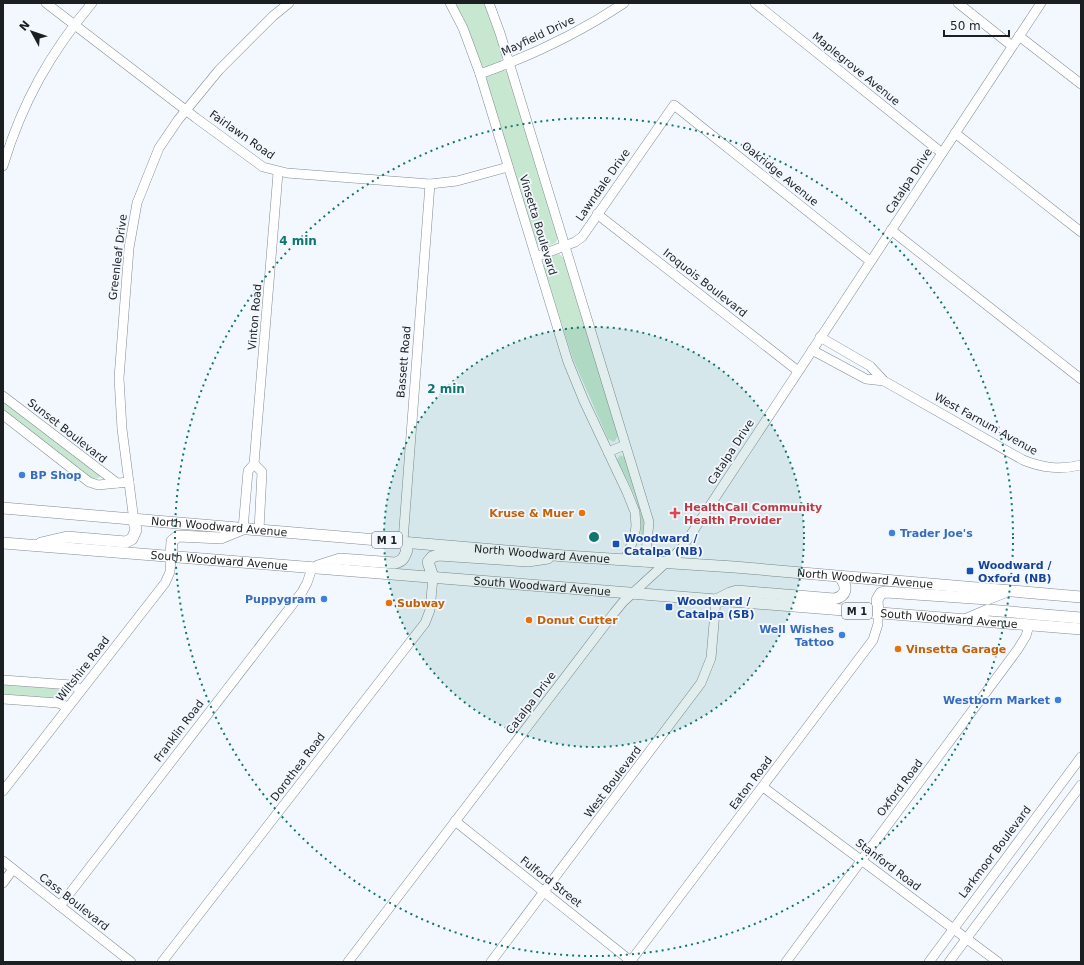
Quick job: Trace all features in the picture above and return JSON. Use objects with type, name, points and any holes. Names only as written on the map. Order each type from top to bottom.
[{"type":"main road","name":"North Woodward Avenue","points":[[3,508],[134,521],[403,541],[565,556],[734,567],[1081,597]]},
{"type":"main road","points":[[31,545],[68,537],[126,542],[132,539],[136,530],[134,521]]},
{"type":"main road","points":[[172,557],[172,541],[178,536],[221,538],[243,529]]},
{"type":"main road","points":[[312,568],[340,559],[400,562],[404,560],[407,550],[403,541]]},
{"type":"main road","name":"South Woodward Avenue","points":[[3,543],[1081,629]]},
{"type":"main road","points":[[433,577],[428,562],[432,556],[438,555],[528,561],[565,556]]},
{"type":"main road","points":[[716,600],[737,591],[834,599],[840,598],[846,590],[846,586],[840,577]]},
{"type":"main road","points":[[878,613],[877,600],[881,593],[886,592],[987,599],[1010,590]]},
{"type":"main road","points":[[965,620],[988,610],[1081,618]]},
{"type":"street","name":"Fairlawn Road","points":[[46,3],[263,167],[278,172],[430,184],[457,182],[508,167]]},
{"type":"street","points":[[3,166],[12,137],[28,99],[50,60],[74,25],[92,3]]},
{"type":"street","name":"Greenleaf Drive","points":[[134,521],[119,401],[119,378],[130,234],[138,203],[152,161],[167,135],[219,70],[244,43],[289,3]]},
{"type":"street","name":"Vinsetta Boulevard","points":[[450,3],[466,35],[480,74],[568,362],[635,512],[636,526],[634,538],[625,560]]},
{"type":"street","name":"Vinsetta Boulevard","points":[[489,3],[565,247],[568,264],[649,522],[650,529],[645,562]]},
{"type":"street","name":"Mayfield Drive","points":[[480,74],[509,64],[558,42],[624,3]]},
{"type":"street","name":"Maplegrove Avenue","points":[[754,3],[942,153]]},
{"type":"street","points":[[958,3],[1012,46]]},
{"type":"street","name":"Catalpa Drive","points":[[348,962],[614,613],[682,548],[1041,3]]},
{"type":"street","points":[[1019,36],[1081,84]]},
{"type":"street","name":"Lawndale Drive","points":[[536,258],[565,247],[582,237],[674,105]]},
{"type":"street","name":"Oakridge Avenue","points":[[674,105],[870,261]]},
{"type":"street","points":[[955,133],[1081,232]]},
{"type":"street","name":"Vinton Road","points":[[243,529],[248,471],[254,464],[278,172]]},
{"type":"street","name":"Bassett Road","points":[[403,541],[430,184]]},
{"type":"street","name":"Iroquois Boulevard","points":[[597,214],[798,371]]},
{"type":"street","points":[[891,230],[1081,378]]},
{"type":"street","name":"West Farnum Avenue","points":[[820,337],[870,366],[884,381],[1023,460],[1055,469],[1081,465]]},
{"type":"street","name":"West Farnum Avenue","points":[[812,350],[866,379],[884,381]]},
{"type":"street","name":"Sunset Boulevard","points":[[3,396],[117,483]]},
{"type":"street","points":[[3,415],[89,482],[98,485],[129,482]]},
{"type":"street","points":[[608,452],[626,445]]},
{"type":"street","name":"Vinton Road","points":[[254,464],[262,472],[259,530]]},
{"type":"street","name":"Wiltshire Road","points":[[3,791],[165,583],[170,572],[172,557]]},
{"type":"street","name":"Franklin Road","points":[[60,906],[302,592],[312,568]]},
{"type":"street","name":"Dorothea Road","points":[[162,962],[424,623],[430,610],[433,577]]},
{"type":"street","name":"West Boulevard","points":[[491,962],[701,683],[710,658],[716,600]]},
{"type":"street","name":"Eaton Road","points":[[631,962],[873,640],[878,624],[878,613]]},
{"type":"street","name":"Oxford Road","points":[[786,962],[1018,649],[1026,636],[1029,625]]},
{"type":"street","points":[[3,680],[72,685],[81,690]]},
{"type":"street","points":[[3,700],[58,703],[68,707]]},
{"type":"street","name":"Larkmoor Boulevard","points":[[928,962],[1081,757]]},
{"type":"street","points":[[949,962],[1081,785]]},
{"type":"street","name":"Stanford Road","points":[[763,787],[998,962]]},
{"type":"street","name":"Fulford Street","points":[[455,822],[631,962]]},
{"type":"street","name":"Cass Boulevard","points":[[3,861],[130,962]]},
{"type":"street","points":[[3,883],[13,869]]},
{"type":"green space","points":[[455,3],[484,3],[503,54],[501,62],[486,68],[481,65],[471,37]]},
{"type":"green space","points":[[503,69],[507,72],[558,238],[556,243],[542,248],[537,244],[486,82],[487,75]]},
{"type":"green space","points":[[559,254],[566,260],[619,435],[614,442],[608,439],[573,359],[544,268],[544,261],[548,257]]},
{"type":"green space","points":[[3,399],[99,474],[100,478],[93,479],[85,475],[3,410]]},
{"type":"green space","points":[[620,455],[625,457],[645,526],[644,537],[640,536],[640,516],[635,496],[617,460]]},
{"type":"green space","points":[[3,684],[58,688],[61,692],[61,696],[55,700],[3,696]]},
{"type":"place","name":"BP Shop","points":[[22,475]]},
{"type":"place","name":"Kruse & Muer","points":[[582,513]]},
{"type":"place","name":"HealthCall Community Health Provider","points":[[675,513]]},
{"type":"place","name":"Trader Joe's","points":[[892,533]]},
{"type":"place","name":"Woodward / Catalpa (NB)","points":[[616,544]]},
{"type":"place","name":"Woodward / Oxford (NB)","points":[[970,571]]},
{"type":"place","name":"Puppygram","points":[[324,599]]},
{"type":"place","name":"Subway","points":[[389,603]]},
{"type":"place","name":"Woodward / Catalpa (SB)","points":[[669,607]]},
{"type":"place","name":"Donut Cutter","points":[[529,620]]},
{"type":"place","name":"Well Wishes Tattoo","points":[[842,635]]},
{"type":"place","name":"Vinsetta Garage","points":[[898,649]]},
{"type":"place","name":"Westborn Market","points":[[1058,700]]}]
